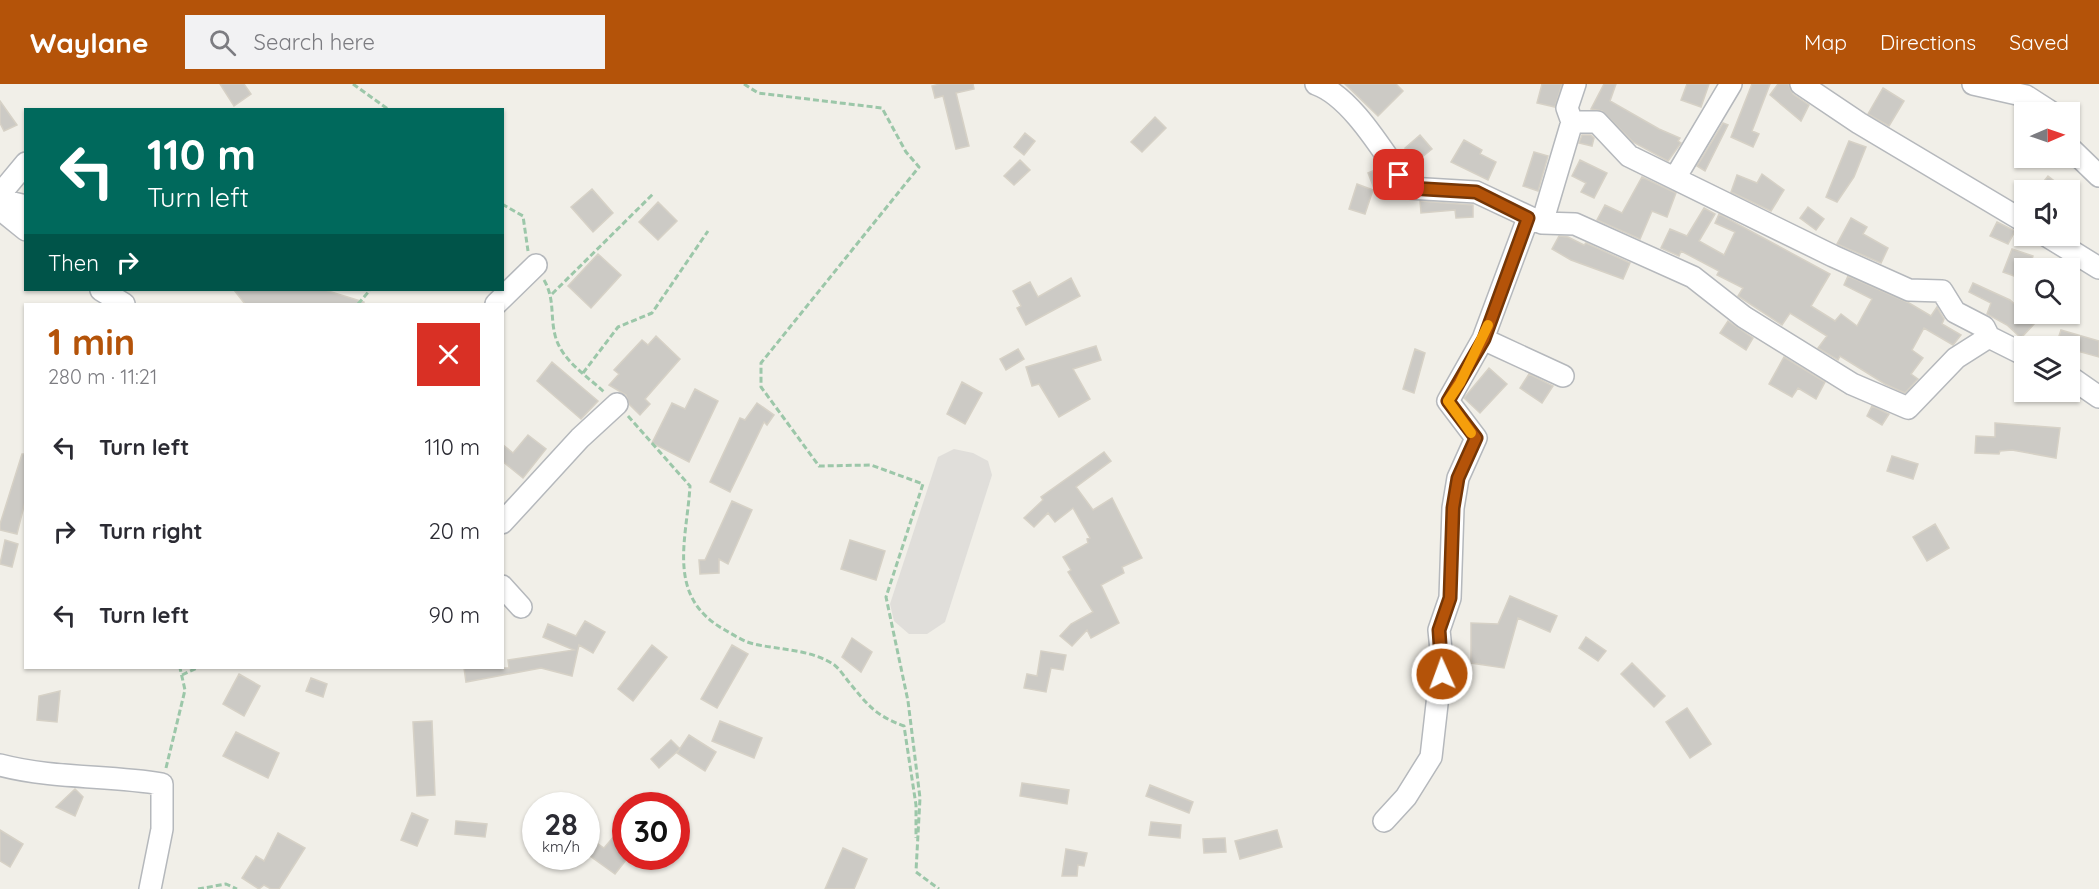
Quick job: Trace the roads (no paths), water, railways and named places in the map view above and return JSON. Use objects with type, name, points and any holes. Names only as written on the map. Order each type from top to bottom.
[{"type":"street","points":[[1316,84],[1330,89],[1346,104],[1409,188],[1476,192],[1535,221],[1575,224],[1693,277],[1744,317],[1852,384],[1908,408],[1956,358],[1989,337]]},
{"type":"street","points":[[1383,821],[1406,797],[1431,757],[1442,660],[1439,630],[1450,598],[1453,508],[1458,478],[1476,438],[1448,401],[1484,339],[1535,221],[1572,122],[1568,108],[1575,84]]},
{"type":"street","points":[[1676,178],[1731,84]]},
{"type":"street","points":[[1801,84],[1859,123],[2014,215]]},
{"type":"street","points":[[1973,84],[2026,96],[2035,102]]},
{"type":"street","points":[[1572,122],[1598,122],[1629,156],[1833,256],[1909,290],[1942,291],[1955,312],[1984,327],[1989,337],[2014,350]]},
{"type":"street","points":[[2080,158],[2099,176]]},
{"type":"street","points":[[0,190],[6,187],[24,165]]},
{"type":"street","points":[[0,200],[24,206]]},
{"type":"street","points":[[0,209],[24,228]]},
{"type":"street","points":[[2064,246],[2099,267]]},
{"type":"street","points":[[497,303],[536,265]]},
{"type":"street","points":[[103,291],[122,303]]},
{"type":"street","points":[[1484,339],[1563,376]]},
{"type":"street","points":[[2080,384],[2099,397]]},
{"type":"street","points":[[504,521],[580,438],[617,404]]},
{"type":"street","points":[[504,588],[521,607]]},
{"type":"street","points":[[0,765],[23,771],[162,784],[162,829],[150,889]]}]
